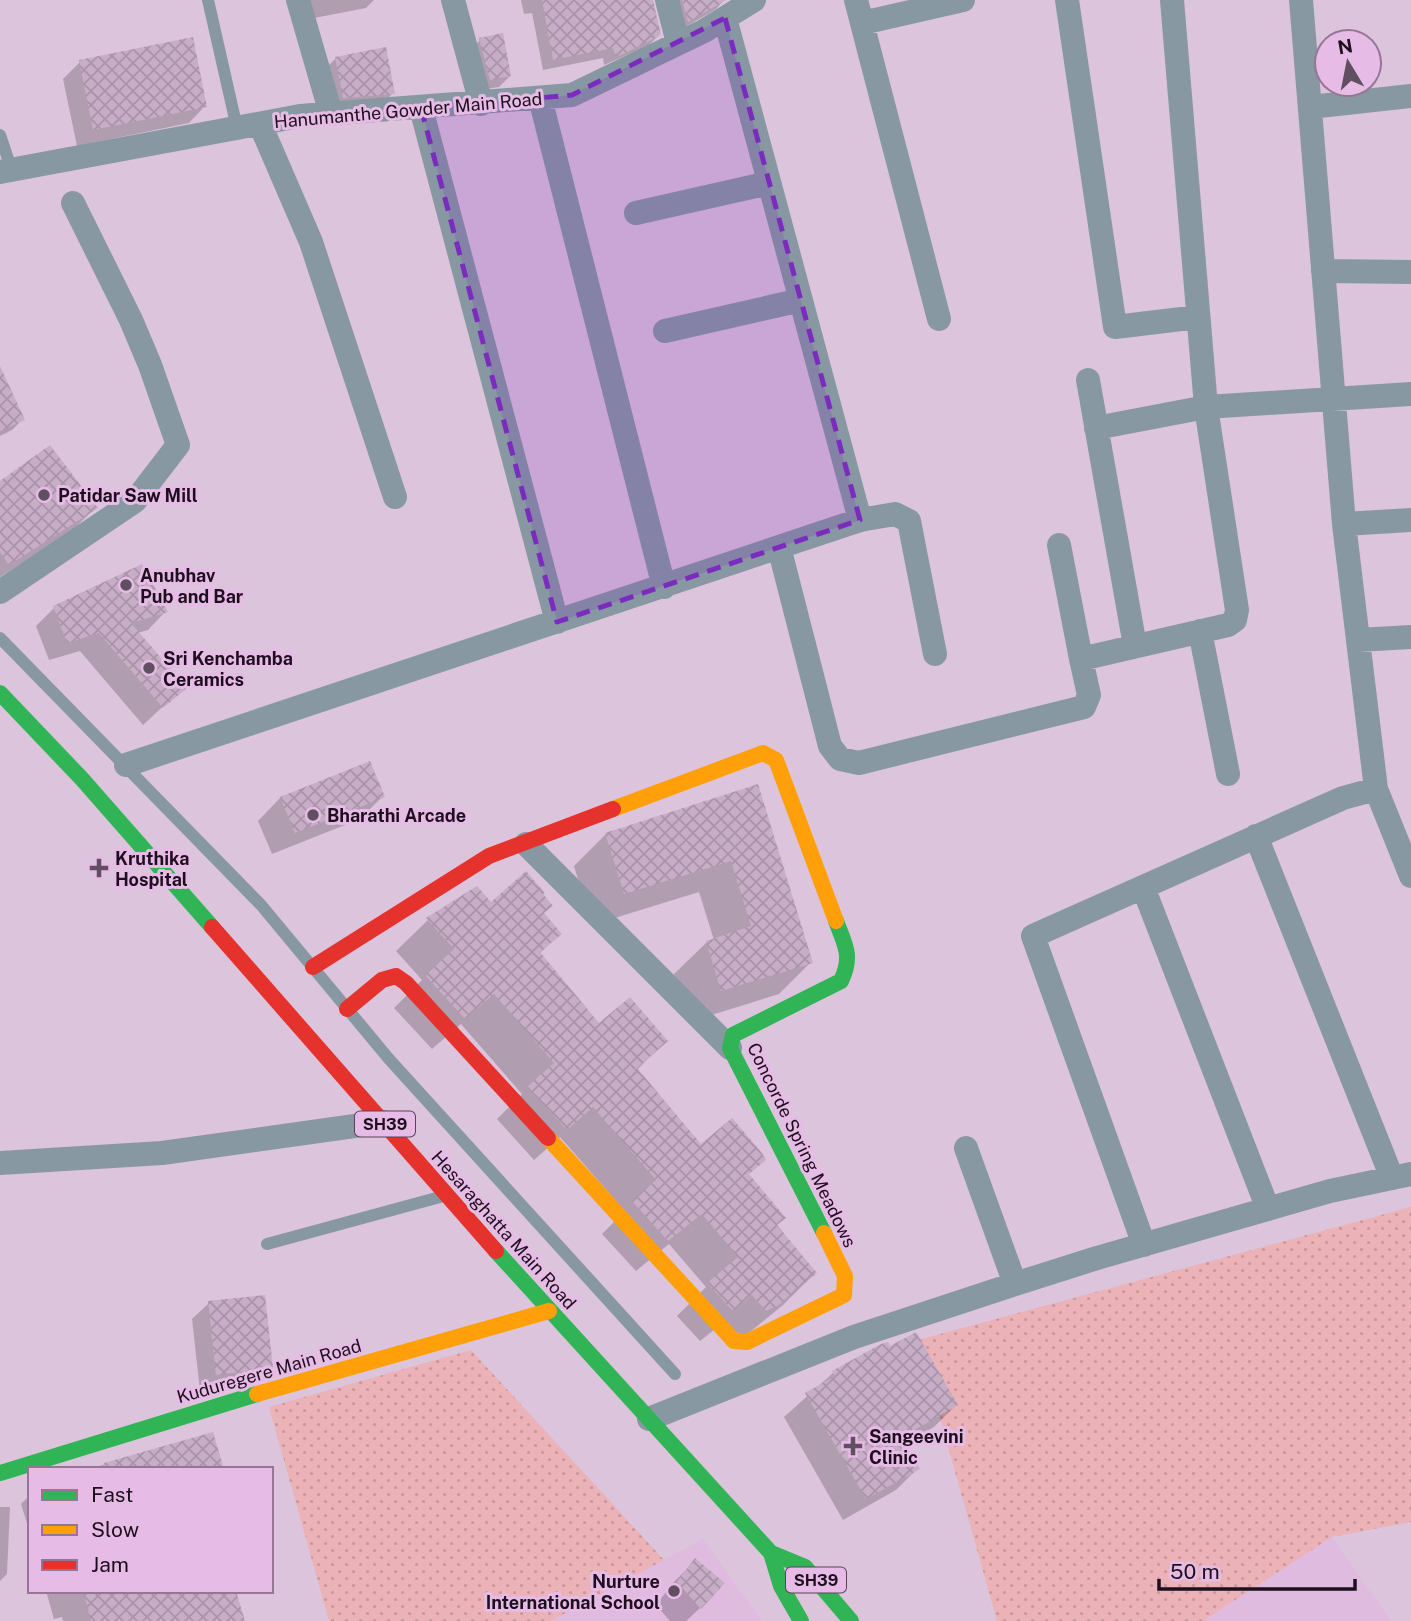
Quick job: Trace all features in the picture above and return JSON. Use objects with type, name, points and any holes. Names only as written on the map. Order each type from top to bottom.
[{"type":"street","points":[[299,0],[331,114]]},
{"type":"street","points":[[453,0],[481,104]]},
{"type":"street","points":[[667,0],[678,43]]},
{"type":"street","name":"Hanumanthe Gowder Main Road","points":[[6,172],[300,116],[572,95],[678,43],[754,0]]},
{"type":"street","points":[[939,319],[859,11],[963,0]]},
{"type":"street","points":[[1067,0],[1115,327],[1198,317]]},
{"type":"street","points":[[1081,659],[1228,625],[1235,620],[1237,610],[1206,407],[1172,0]]},
{"type":"street","points":[[1301,0],[1344,524],[1376,789],[1411,876]]},
{"type":"street","points":[[725,18],[860,520]]},
{"type":"street","points":[[1310,107],[1411,96]]},
{"type":"street","points":[[540,98],[664,587]]},
{"type":"street","points":[[421,108],[557,622]]},
{"type":"street","points":[[249,126],[311,242],[395,497]]},
{"type":"street","points":[[636,213],[769,183]]},
{"type":"street","points":[[0,592],[135,501],[178,445],[131,320],[73,203]]},
{"type":"street","points":[[1323,271],[1411,272]]},
{"type":"street","points":[[665,331],[801,300]]},
{"type":"street","points":[[1088,380],[1135,646]]},
{"type":"street","points":[[1096,428],[1206,407],[1411,394]]},
{"type":"street","points":[[126,765],[860,520],[895,514],[909,521],[935,654]]},
{"type":"street","points":[[1344,524],[1411,520]]},
{"type":"street","points":[[779,547],[831,746],[840,759],[859,763],[1083,707],[1089,695],[1059,545]]},
{"type":"street","points":[[1200,631],[1228,774]]},
{"type":"street","points":[[1358,640],[1411,637]]},
{"type":"street","name":"Hesaraghatta Main Road","points":[[0,693],[91,790],[549,1311],[772,1553],[805,1567],[832,1606],[851,1621]]},
{"type":"street","name":"Concorde Spring Meadows","points":[[313,967],[489,856],[763,753],[776,760],[848,953],[847,968],[841,981],[733,1035],[730,1048],[845,1276],[844,1295],[747,1342],[734,1341],[406,983],[396,976],[382,980],[347,1009]]},
{"type":"street","points":[[1144,1244],[1033,936],[1343,797],[1376,789]]},
{"type":"street","points":[[649,1419],[854,1337],[1015,1284],[1330,1191],[1401,1176],[1256,836]]},
{"type":"street","points":[[526,844],[730,1048]]},
{"type":"street","points":[[1143,887],[1268,1209]]},
{"type":"street","points":[[0,1163],[162,1153],[383,1122]]},
{"type":"street","points":[[966,1149],[1015,1284]]},
{"type":"street","name":"Kuduregere Main Road","points":[[0,1473],[240,1399],[549,1311]]},
{"type":"street","points":[[772,1553],[781,1586],[801,1621]]},
{"type":"lane","points":[[208,0],[249,126]]},
{"type":"lane","points":[[0,135],[6,172]]},
{"type":"lane","points":[[0,638],[261,905],[435,1111],[675,1374]]},
{"type":"lane","points":[[267,1244],[447,1195]]},
{"type":"highlighted area","points":[[725,18],[860,520],[557,622],[421,108],[572,95]]},
{"type":"shaded area","points":[[1411,1207],[1411,1522],[1332,1537],[1203,1621],[997,1621],[918,1340]]},
{"type":"shaded area","points":[[471,1350],[664,1560],[551,1621],[329,1621],[269,1407]]},
{"type":"shaded area","points":[[1332,1537],[1391,1621],[1203,1621]]},
{"type":"shaded area","name":"Nurture International School","points":[[703,1539],[762,1621],[551,1621]]},
{"type":"building","points":[[542,0],[653,0],[661,35],[621,55],[615,56],[613,48],[553,60]]},
{"type":"building","points":[[682,0],[726,0],[688,22]]},
{"type":"building","points":[[503,33],[511,76],[490,80],[479,38]]},
{"type":"building","points":[[193,37],[207,107],[93,130],[79,60]]},
{"type":"building","points":[[386,47],[395,94],[343,98],[335,57]]},
{"type":"building","points":[[0,366],[25,420],[0,431]]},
{"type":"building","name":"Patidar Saw Mill","points":[[50,445],[98,508],[9,565],[0,552],[0,481]]},
{"type":"building","name":"Anubhav Pub and Bar","points":[[142,564],[168,612],[131,623],[187,688],[163,708],[99,633],[67,643],[53,606]]},
{"type":"building","name":"Bharathi Arcade","points":[[370,761],[385,797],[295,833],[280,797]]},
{"type":"building","points":[[758,784],[813,963],[721,991],[706,941],[751,926],[731,861],[624,894],[605,833]]},
{"type":"building","points":[[526,871],[553,906],[544,913],[562,934],[540,952],[599,1023],[630,997],[668,1041],[637,1068],[701,1144],[732,1118],[762,1153],[766,1160],[749,1174],[786,1218],[777,1225],[817,1273],[779,1305],[766,1311],[752,1295],[733,1311],[707,1283],[738,1257],[702,1214],[668,1241],[632,1201],[656,1180],[593,1107],[567,1130],[527,1087],[554,1063],[494,994],[465,1019],[425,975],[454,949],[426,918],[477,886],[491,902]]},
{"type":"building","points":[[265,1295],[273,1368],[216,1375],[208,1301]]},
{"type":"building","points":[[916,1332],[958,1405],[902,1437],[920,1469],[866,1499],[805,1393],[835,1376],[832,1371],[881,1344],[888,1342],[890,1346]]},
{"type":"building","points":[[213,1432],[223,1467],[104,1467],[104,1463]]},
{"type":"building","points":[[695,1558],[725,1583],[701,1609],[677,1582]]},
{"type":"building","points":[[84,1593],[237,1593],[245,1621],[91,1621]]},
{"type":"traffic: fast","points":[[0,693],[82,779],[212,927]]},
{"type":"traffic: fast","points":[[824,1233],[730,1048],[733,1035],[841,981],[847,957],[836,921]]},
{"type":"traffic: fast","points":[[496,1251],[771,1553],[805,1567],[851,1621]]},
{"type":"traffic: fast","points":[[0,1473],[257,1394]]},
{"type":"traffic: fast","points":[[771,1553],[781,1586],[801,1621]]},
{"type":"traffic: slow","points":[[613,809],[763,753],[776,760],[836,921]]},
{"type":"traffic: slow","points":[[548,1138],[734,1341],[747,1342],[844,1295],[845,1276],[824,1233]]},
{"type":"traffic: slow","points":[[257,1394],[549,1311]]},
{"type":"traffic: jam","points":[[313,967],[489,856],[613,809]]},
{"type":"traffic: jam","points":[[212,927],[496,1251]]},
{"type":"traffic: jam","points":[[347,1009],[382,980],[396,976],[406,983],[548,1138]]},
{"type":"place","name":"Patidar Saw Mill","points":[[44,495]]},
{"type":"place","name":"Anubhav Pub and Bar","points":[[126,585]]},
{"type":"place","name":"Sri Kenchamba Ceramics","points":[[149,668]]},
{"type":"place","name":"Bharathi Arcade","points":[[313,815]]},
{"type":"place","name":"Kruthika Hospital","points":[[99,868]]},
{"type":"place","name":"Sangeevini Clinic","points":[[853,1446]]},
{"type":"place","name":"Nurture International School","points":[[674,1591]]}]
